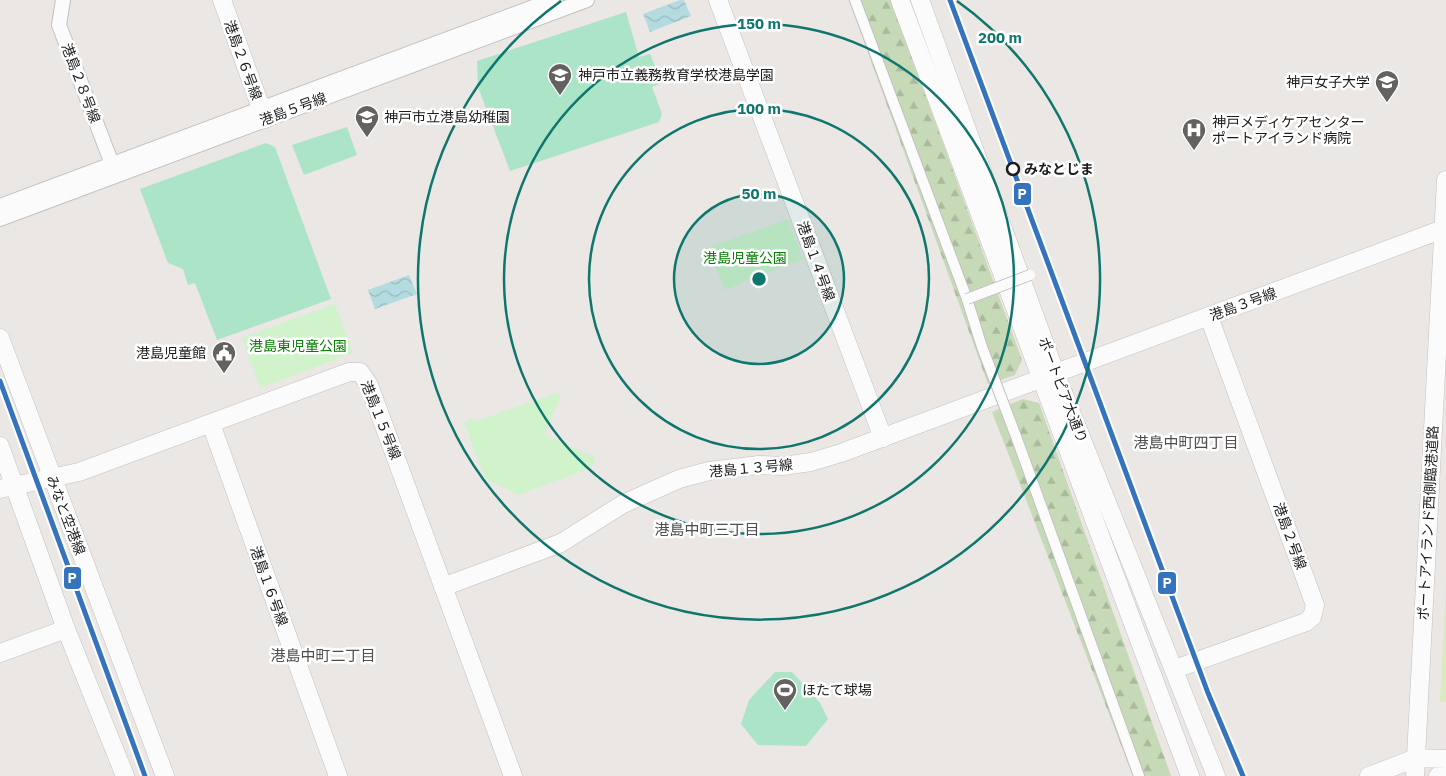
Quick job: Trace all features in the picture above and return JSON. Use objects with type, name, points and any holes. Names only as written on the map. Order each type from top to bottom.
[{"type":"street","name":"港島２８号線","points":[[63,0],[59,25],[112,164]]},
{"type":"street","name":"港島２６号線","points":[[222,0],[263,114]]},
{"type":"street","name":"港島５号線","points":[[0,219],[552,0]]},
{"type":"street","name":"港島５号線","points":[[0,206],[112,164],[263,114],[587,0]]},
{"type":"street","name":"港島１４号線","points":[[718,0],[883,438]]},
{"type":"street","points":[[855,0],[967,299],[982,347],[1139,776]]},
{"type":"street","name":"ポートピア大通り","points":[[900,0],[1048,375],[1175,669],[1216,776]]},
{"type":"street","name":"ポートピア大通り","points":[[920,0],[1142,649],[1190,776]]},
{"type":"street","name":"ポートアイランド西側臨港道路","points":[[1415,776],[1446,180]]},
{"type":"street","name":"港島３号線","points":[[1048,375],[1444,229]]},
{"type":"street","points":[[967,299],[1030,275]]},
{"type":"street","name":"港島２号線","points":[[1175,669],[1306,622],[1315,612],[1315,605],[1209,316]]},
{"type":"street","name":"みなと空港線","points":[[0,338],[165,776]]},
{"type":"street","name":"港島１５号線","points":[[7,487],[79,472],[350,372],[360,372],[369,385],[513,776]]},
{"type":"street","name":"港島１３号線","points":[[443,587],[561,543],[623,504],[679,479],[709,471],[759,465],[783,466],[811,462],[883,438],[1048,375]]},
{"type":"street","name":"港島１６号線","points":[[210,424],[338,776]]},
{"type":"street","points":[[0,446],[7,487],[125,776]]},
{"type":"street","points":[[0,653],[66,629]]},
{"type":"street","points":[[1142,649],[1156,665],[1175,669],[1167,679],[1163,694],[1166,712]]},
{"type":"street","points":[[1369,776],[1416,758],[1446,759]]},
{"type":"street","points":[[1438,776],[1446,772]]},
{"type":"green space","points":[[849,0],[891,0],[1022,360],[1015,375],[988,384]]},
{"type":"green space","points":[[626,12],[639,57],[650,54],[662,83],[652,87],[662,114],[659,122],[510,171],[478,87],[477,61]]},
{"type":"green space","points":[[347,127],[357,155],[304,175],[292,145]]},
{"type":"green space","points":[[266,143],[275,147],[331,299],[217,340],[195,283],[188,285],[183,269],[168,263],[140,189]]},
{"type":"green space","name":"港島児童公園","points":[[788,219],[803,259],[725,290],[708,248]]},
{"type":"green space","name":"港島東児童公園","points":[[335,304],[353,353],[260,388],[242,338]]},
{"type":"green space","points":[[556,393],[561,396],[544,435],[596,457],[591,468],[518,495],[485,478],[464,423],[471,419],[477,421]]},
{"type":"green space","points":[[1023,399],[1039,403],[1171,776],[1133,776],[992,412]]},
{"type":"green space","points":[[1446,585],[1446,702],[1440,702]]},
{"type":"green space","name":"ほたて球場","points":[[775,672],[792,672],[820,703],[828,719],[806,746],[758,745],[741,724],[749,700]]},
{"type":"water","points":[[684,0],[691,16],[650,32],[643,14]]},
{"type":"water","points":[[409,275],[417,294],[375,309],[368,290]]},
{"type":"transit line","name":"P","points":[[950,0],[1208,693],[1243,776]]},
{"type":"transit line","name":"P","points":[[0,381],[145,776]]},
{"type":"place","name":"神戸市立義務教育学校港島学園","points":[[560,96]]},
{"type":"place","name":"神戸女子大学","points":[[1387,103]]},
{"type":"place","name":"神戸市立港島幼稚園","points":[[367,138]]},
{"type":"place","name":"神戸メディケアセンター ポートアイランド病院","points":[[1194,151]]},
{"type":"place","name":"みなとじま","points":[[1013,169]]},
{"type":"place","name":"港島児童館","points":[[224,374]]},
{"type":"place","name":"ほたて球場","points":[[785,711]]},
{"type":"district","name":"港島中町四丁目","points":[[1186,442]]},
{"type":"district","name":"港島中町三丁目","points":[[707,529]]},
{"type":"district","name":"港島中町二丁目","points":[[323,655]]}]
